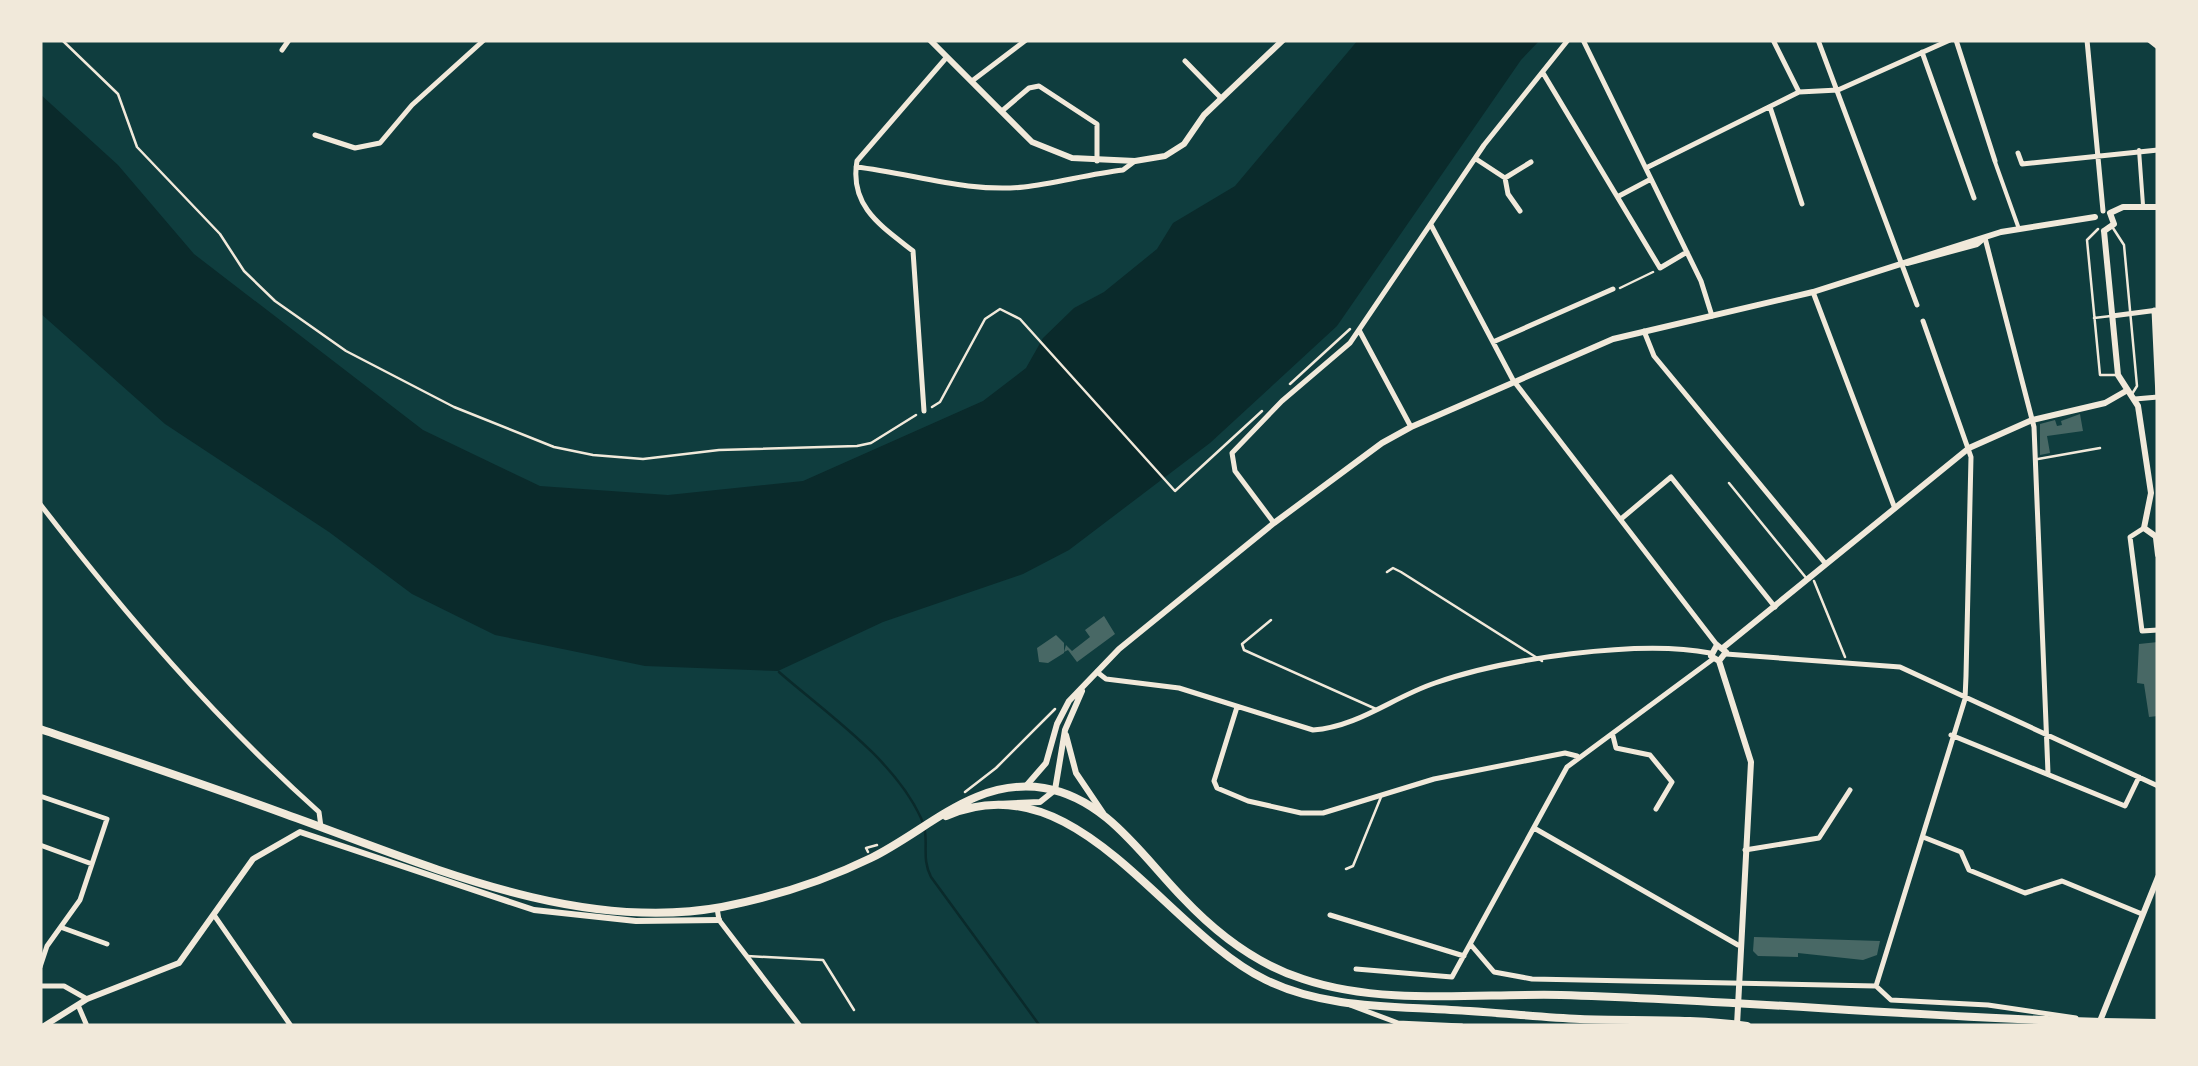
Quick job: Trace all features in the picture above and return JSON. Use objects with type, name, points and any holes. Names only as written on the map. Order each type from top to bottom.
[{"type":"main road","points":[[40,729],[541,897],[660,912],[717,908],[812,883],[894,846],[979,794],[1026,786],[1056,790],[1106,818],[1216,928],[1249,954],[1301,979],[1390,992],[1558,995],[2099,1024],[2158,1023]]},
{"type":"main road","points":[[933,822],[955,812],[992,806],[1036,810],[1080,829],[1234,961],[1286,989],[1348,1004],[1746,1026]]},
{"type":"street","points":[[282,50],[288,40]]},
{"type":"street","points":[[314,135],[355,148],[380,143],[412,105],[484,40]]},
{"type":"street","points":[[930,40],[1000,113],[1045,148],[1097,160],[1134,161],[1165,156],[1184,144],[1222,98],[1282,40]]},
{"type":"street","points":[[970,84],[1026,40]]},
{"type":"street","points":[[1274,523],[1231,460],[1240,443],[1356,329],[1476,159],[1568,40]]},
{"type":"street","points":[[1583,40],[1687,252],[1712,316]]},
{"type":"street","points":[[1773,40],[1798,92]]},
{"type":"street","points":[[1818,40],[1918,305]]},
{"type":"street","points":[[1646,168],[1798,92],[1838,90],[1950,40],[2019,229]]},
{"type":"street","points":[[2087,40],[2106,212],[2118,375],[2131,395],[2152,501],[2158,513],[2148,517]]},
{"type":"street","points":[[2149,40],[2158,47]]},
{"type":"street","points":[[1922,52],[1974,198]]},
{"type":"street","points":[[924,411],[913,251],[863,208],[854,182],[856,167],[946,58]]},
{"type":"street","points":[[1184,61],[1222,98]]},
{"type":"street","points":[[1543,73],[1660,268],[1687,252]]},
{"type":"street","points":[[1000,113],[1029,88],[1044,88],[1097,124],[1097,160]]},
{"type":"street","points":[[1770,107],[1802,204]]},
{"type":"street","points":[[2139,150],[2143,206]]},
{"type":"street","points":[[2018,153],[2022,164],[2158,150]]},
{"type":"street","points":[[1476,159],[1505,178],[1508,194],[1520,211]]},
{"type":"street","points":[[856,167],[895,171],[940,183],[1026,187],[1122,170],[1134,161]]},
{"type":"street","points":[[1505,178],[1532,162]]},
{"type":"street","points":[[1617,197],[1651,179]]},
{"type":"street","points":[[1026,786],[1042,770],[1057,724],[1088,681],[1158,613],[1382,443],[1411,427],[1583,350],[1644,331],[1813,292],[1901,262],[1938,256],[1985,237],[2106,212],[2158,206]]},
{"type":"street","points":[[2095,217],[2105,229]]},
{"type":"street","points":[[1431,225],[1513,380],[1722,649],[1900,667],[2158,786]]},
{"type":"street","points":[[1985,237],[2032,420],[2048,773]]},
{"type":"street","points":[[1493,342],[1613,289]]},
{"type":"street","points":[[1813,292],[1894,506]]},
{"type":"street","points":[[1356,969],[1448,980],[1471,945],[1550,792],[1576,756],[1613,736],[1714,658],[1969,448],[2032,420],[2131,395],[2158,397],[2156,310],[2112,316]]},
{"type":"street","points":[[1876,986],[1964,699],[1969,448],[1923,321]]},
{"type":"street","points":[[1356,329],[1411,427]]},
{"type":"street","points":[[1644,331],[1654,356],[1826,563]]},
{"type":"street","points":[[1621,519],[1670,476],[1775,606]]},
{"type":"street","points":[[2152,501],[2144,528],[2130,537],[2142,631],[2158,630]]},
{"type":"street","points":[[40,504],[158,651],[265,764],[319,812],[321,826]]},
{"type":"street","points":[[2144,528],[2157,538],[2158,556]]},
{"type":"street","points":[[1714,658],[1722,649]]},
{"type":"street","points":[[1097,672],[1106,679],[1179,688],[1313,730],[1334,729],[1448,678],[1542,661],[1617,650],[1714,658]]},
{"type":"street","points":[[1714,658],[1751,762],[1738,945],[1737,1025]]},
{"type":"street","points":[[992,806],[1010,800],[1040,802],[1056,790],[1065,730],[1088,681]]},
{"type":"street","points":[[1238,706],[1214,781],[1217,788],[1302,813],[1344,808],[1434,780],[1566,752],[1576,756]]},
{"type":"street","points":[[1065,730],[1076,773],[1106,818]]},
{"type":"street","points":[[1951,735],[2125,806],[2138,777]]},
{"type":"street","points":[[1613,736],[1616,748],[1650,755],[1672,782],[1656,809]]},
{"type":"street","points":[[1745,850],[1819,838],[1850,790]]},
{"type":"street","points":[[40,796],[107,820],[80,900],[46,946],[40,967]]},
{"type":"street","points":[[1534,828],[1738,945]]},
{"type":"street","points":[[44,1026],[87,1000],[179,963],[254,859],[300,832],[534,910],[636,921],[720,920]]},
{"type":"street","points":[[1922,838],[1961,852],[1969,870],[2025,893],[2062,881],[2142,914]]},
{"type":"street","points":[[40,846],[92,864]]},
{"type":"street","points":[[2099,1024],[2158,877]]},
{"type":"street","points":[[717,908],[720,920],[745,956],[800,1026]]},
{"type":"street","points":[[214,915],[291,1026]]},
{"type":"street","points":[[1330,915],[1464,956]]},
{"type":"street","points":[[62,928],[108,944]]},
{"type":"street","points":[[1471,945],[1484,964],[1512,977],[1589,984],[1627,979],[1876,986],[1891,1000],[1988,1005],[2087,1022]]},
{"type":"street","points":[[40,986],[64,986],[87,1000]]},
{"type":"street","points":[[1348,1004],[1398,1023],[1462,1026]]},
{"type":"street","points":[[78,1005],[87,1026]]},
{"type":"lane","points":[[2118,375],[2100,375],[2087,240],[2105,229],[2124,245],[2137,386],[2131,395]]},
{"type":"lane","points":[[2094,318],[2112,316]]},
{"type":"lane","points":[[2036,460],[2100,448]]},
{"type":"lane","points":[[1728,484],[1809,577]]},
{"type":"lane","points":[[1387,572],[1393,568],[1401,572],[1542,661]]},
{"type":"lane","points":[[1271,620],[1248,638],[1244,650],[1377,710]]},
{"type":"lane","points":[[1346,869],[1353,866],[1382,796]]},
{"type":"lane","points":[[745,956],[823,960],[854,1010]]},
{"type":"path","points":[[62,40],[118,94],[137,147],[220,234],[244,271],[275,301],[346,351],[454,407],[554,447],[644,459],[719,450],[871,443],[940,402],[992,310],[1008,311],[1034,334],[1174,492],[1261,411]]},
{"type":"path","points":[[1613,289],[1660,268]]},
{"type":"path","points":[[1287,386],[1356,329]]},
{"type":"path","points":[[1809,577],[1847,664]]},
{"type":"path","points":[[953,800],[996,768],[1057,708]]},
{"type":"water","points":[[1358,40],[1540,40],[1521,60],[1337,326],[1210,443],[1069,550],[1023,574],[883,622],[778,671],[645,666],[495,635],[412,594],[329,532],[165,424],[40,313],[40,94],[118,165],[194,254],[423,430],[540,486],[668,495],[803,481],[983,401],[1026,368],[1043,338],[1074,308],[1104,292],[1157,249],[1173,223],[1235,186]]},
{"type":"building","points":[[2080,414],[2083,431],[2047,436],[2050,453],[2040,455],[2040,424],[2055,420],[2057,426],[2062,425],[2061,421]]},
{"type":"building","points":[[1104,616],[1115,634],[1077,662],[1068,650],[1064,652],[1066,645],[1072,651],[1090,637],[1085,630]]},
{"type":"building","points":[[1056,635],[1064,643],[1064,653],[1048,663],[1039,662],[1037,648]]},
{"type":"building","points":[[2158,642],[2158,716],[2149,717],[2144,684],[2137,683],[2139,644]]},
{"type":"building","points":[[1754,937],[1880,941],[1877,955],[1863,960],[1798,953],[1798,957],[1758,956],[1753,951]]},
{"type":"waterway","points":[[779,672],[858,738],[909,796],[924,826],[931,877],[1040,1026]]}]
